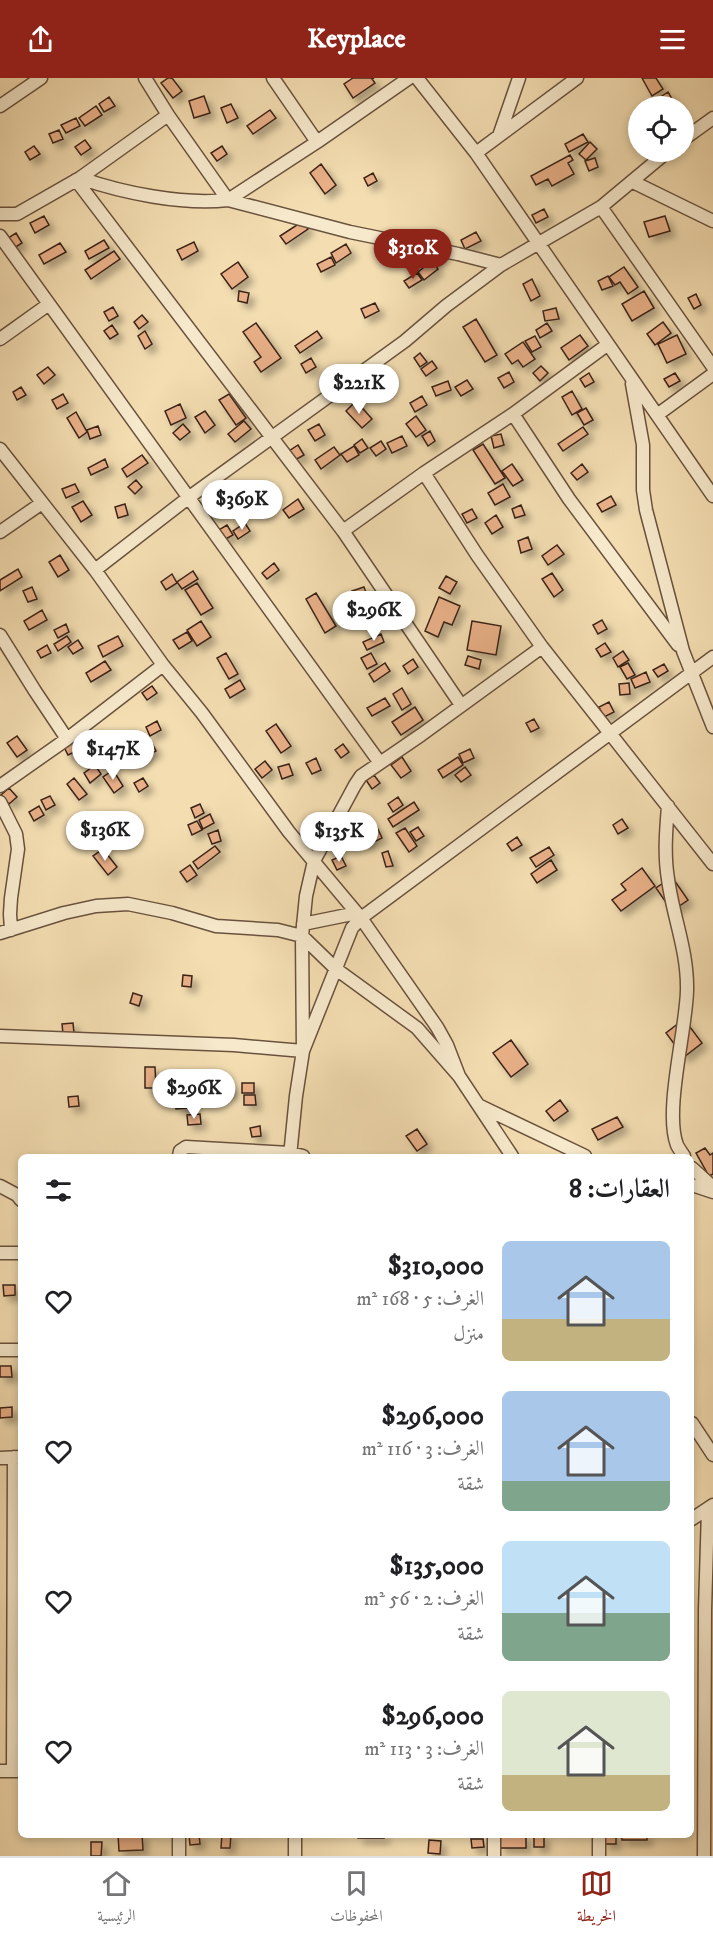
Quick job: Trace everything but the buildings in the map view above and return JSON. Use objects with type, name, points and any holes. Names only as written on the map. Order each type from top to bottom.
[{"type":"street","points":[[0,106],[41,78]]},
{"type":"street","points":[[145,78],[228,200]]},
{"type":"street","points":[[273,78],[317,142]]},
{"type":"street","points":[[228,200],[409,78]]},
{"type":"street","points":[[417,78],[476,153],[713,496]]},
{"type":"street","points":[[499,136],[519,78]]},
{"type":"street","points":[[476,153],[577,78]]},
{"type":"street","points":[[0,214],[16,214],[78,179],[168,115]]},
{"type":"street","points":[[694,132],[713,118]]},
{"type":"street","points":[[94,570],[188,498],[405,341],[446,306],[501,265],[601,207],[656,162]]},
{"type":"street","points":[[78,179],[154,197],[214,202],[228,200],[350,232],[501,265]]},
{"type":"street","points":[[78,179],[343,531],[461,705]]},
{"type":"street","points":[[633,182],[713,221]]},
{"type":"street","points":[[601,207],[713,367]]},
{"type":"street","points":[[0,237],[380,763]]},
{"type":"street","points":[[0,339],[49,304]]},
{"type":"street","points":[[343,531],[424,473],[513,414],[607,345]]},
{"type":"street","points":[[657,415],[713,374]]},
{"type":"street","points":[[630,377],[643,445],[643,490],[646,510],[682,651],[713,727]]},
{"type":"street","points":[[513,414],[569,499],[682,651]]},
{"type":"street","points":[[0,449],[94,570],[163,665],[202,713],[289,832],[359,915],[437,1027],[459,1076]]},
{"type":"street","points":[[424,473],[477,555],[542,647],[713,864]]},
{"type":"street","points":[[0,532],[42,503]]},
{"type":"street","points":[[0,635],[67,738]]},
{"type":"street","points":[[290,1154],[303,1051],[303,930],[306,896],[314,861],[361,776],[542,647]]},
{"type":"street","points":[[6,932],[64,913],[96,906],[128,904],[172,913],[216,926],[278,930],[303,930],[359,915],[713,657]]},
{"type":"street","points":[[0,786],[163,665]]},
{"type":"street","points":[[0,802],[16,834],[18,849],[6,932]]},
{"type":"street","points":[[668,806],[665,849],[668,880],[684,954],[687,991],[675,1087],[674,1119],[677,1144],[683,1154]]},
{"type":"street","points":[[303,1051],[359,915]]},
{"type":"street","points":[[303,930],[336,969],[417,1028],[459,1076],[511,1154]]},
{"type":"street","points":[[0,1036],[234,1045],[303,1051]]},
{"type":"street","points":[[479,1106],[581,1154]]},
{"type":"street","points":[[179,1154],[180,1151],[186,1148],[275,1154]]},
{"type":"street","points":[[694,1170],[713,1187]]},
{"type":"street","points":[[0,1186],[18,1196]]},
{"type":"street","points":[[694,1186],[713,1192]]},
{"type":"street","points":[[0,1253],[18,1253]]},
{"type":"street","points":[[0,1350],[18,1350]]},
{"type":"street","points":[[694,1426],[713,1455]]},
{"type":"street","points":[[0,1458],[17,1457],[17,1670],[11,1771]]},
{"type":"street","points":[[694,1518],[710,1507]]},
{"type":"street","points":[[704,1856],[710,1507]]},
{"type":"street","points":[[694,1610],[709,1611]]},
{"type":"street","points":[[179,1838],[179,1856]]},
{"type":"street","points":[[295,1856],[296,1838]]},
{"type":"street","points":[[494,1838],[494,1856]]},
{"type":"street","points":[[599,1838],[599,1856]]}]
